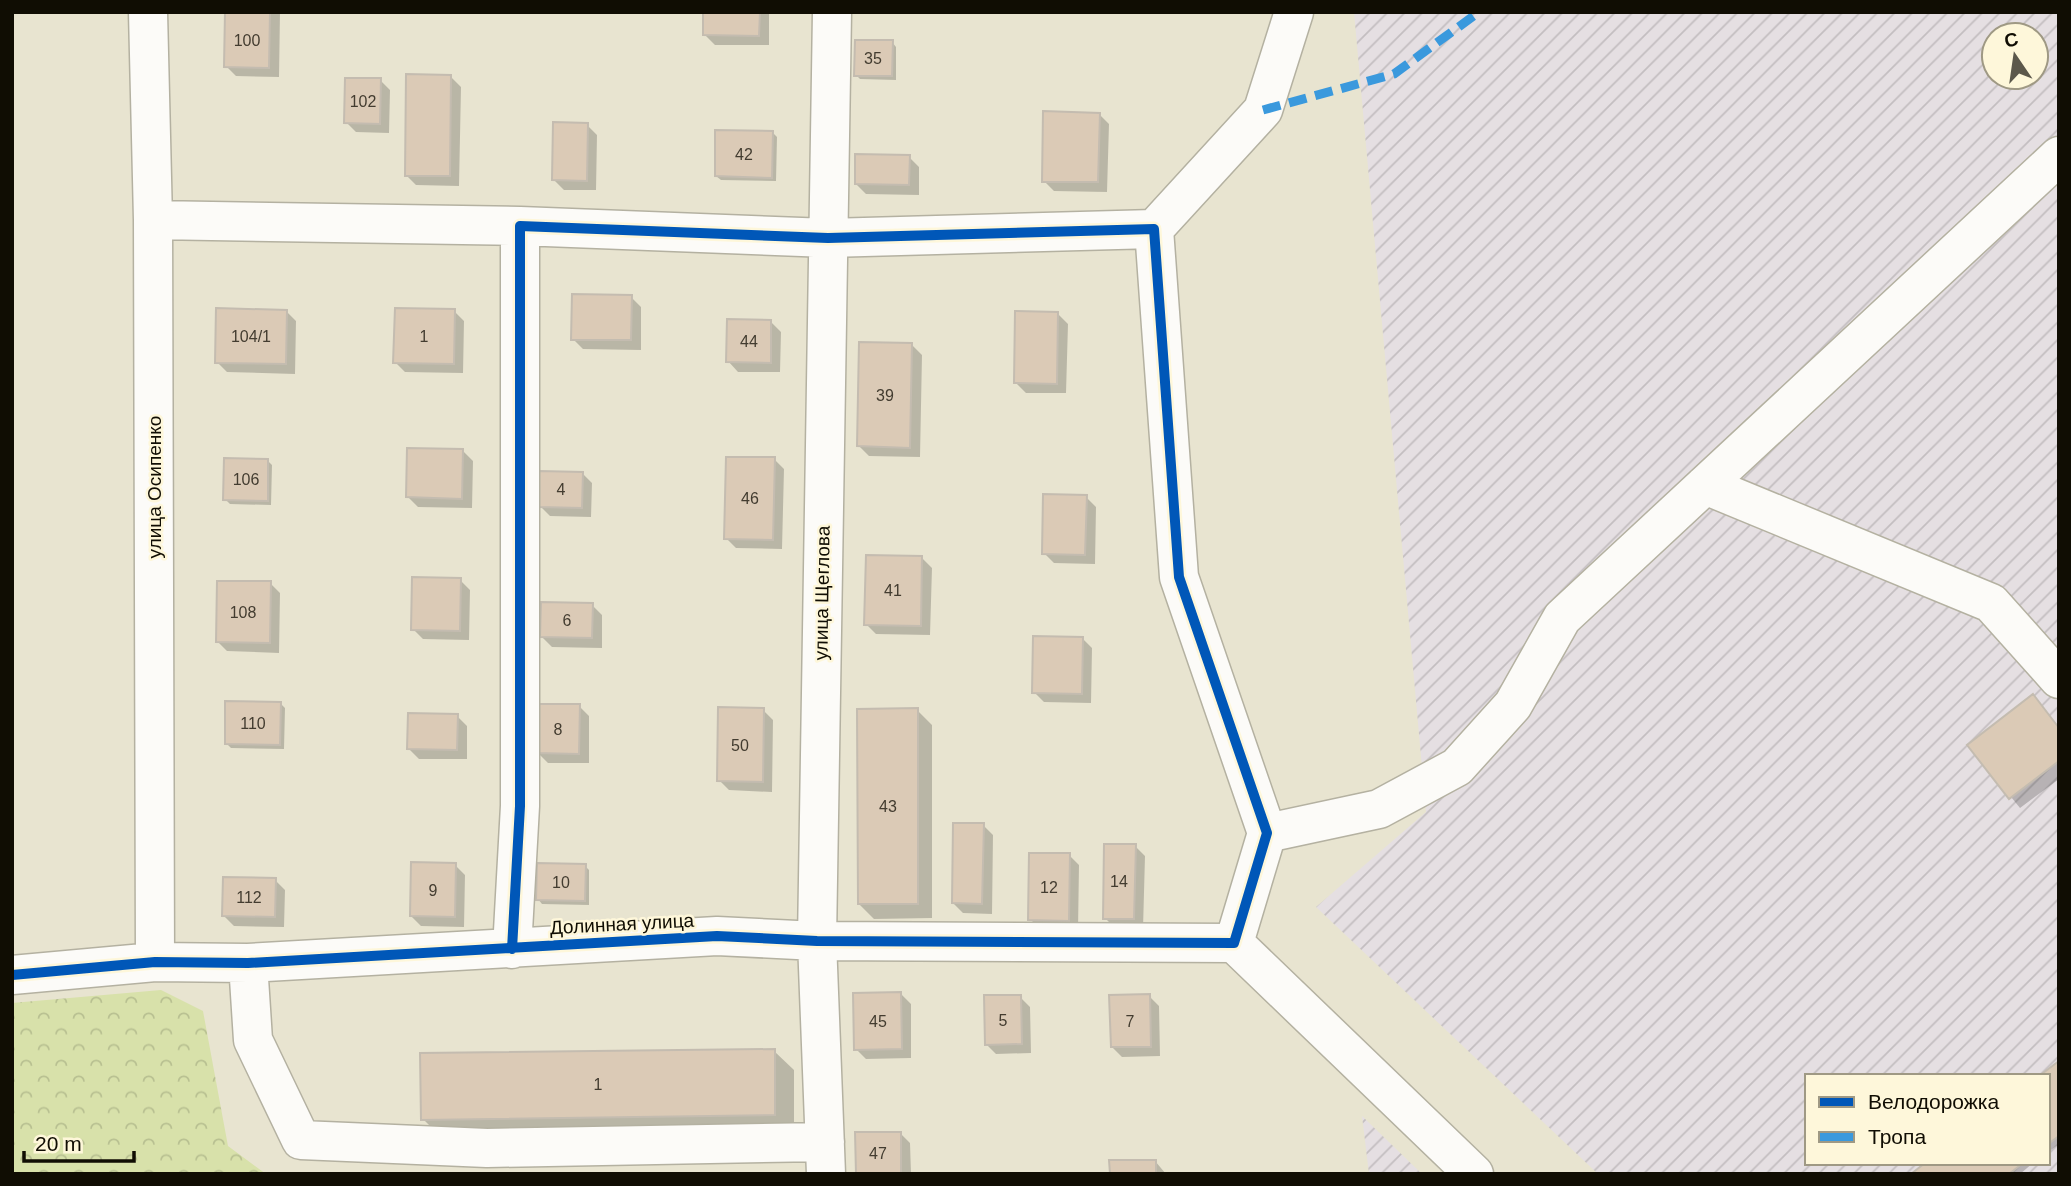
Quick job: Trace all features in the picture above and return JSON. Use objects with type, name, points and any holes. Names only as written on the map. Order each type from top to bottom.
[{"type":"street","name":"улица Осипенко","points":[[148,12],[153,220],[155,962]]},
{"type":"street","name":"улица Щеглова","points":[[825,1158],[817,941],[832,12]]},
{"type":"street","points":[[153,220],[520,226],[828,238],[1154,229],[1264,110],[1294,12]]},
{"type":"street","points":[[1267,833],[1379,809],[1457,767],[1513,705],[1562,618],[2059,156]]},
{"type":"street","points":[[512,948],[520,806],[520,226]]},
{"type":"street","points":[[1154,229],[1179,577],[1267,833],[1234,943],[1474,1174]]},
{"type":"street","points":[[1705,485],[1991,603],[2059,680]]},
{"type":"street","name":"Долинная улица","points":[[12,975],[155,962],[248,963],[717,936],[817,941],[1234,943]]},
{"type":"street","points":[[248,963],[253,1040],[301,1140],[488,1161],[825,1158]]},
{"type":"shaded area","points":[[1354,12],[2059,12],[2059,1174],[1598,1174],[1316,907],[1426,812]]},
{"type":"shaded area","points":[[1362,1116],[1422,1174],[1369,1174]]},
{"type":"green space","points":[[161,990],[203,1011],[228,1146],[266,1174],[12,1174],[12,1003]]},
{"type":"building","points":[[225,12],[270,12],[269,68],[224,67]]},
{"type":"building","points":[[703,12],[760,12],[759,36],[703,35]]},
{"type":"building","points":[[855,40],[893,40],[892,76],[854,76]]},
{"type":"building","points":[[406,74],[451,75],[450,176],[405,176]]},
{"type":"building","points":[[345,78],[381,78],[380,124],[344,123]]},
{"type":"building","points":[[1043,111],[1100,113],[1098,182],[1042,182]]},
{"type":"building","points":[[553,122],[588,123],[587,181],[552,180]]},
{"type":"building","points":[[715,130],[773,131],[772,178],[715,176]]},
{"type":"building","points":[[855,154],[910,155],[909,185],[855,184]]},
{"type":"building","points":[[572,294],[632,295],[631,340],[571,340]]},
{"type":"building","points":[[216,308],[287,310],[286,364],[215,363]]},
{"type":"building","points":[[395,308],[455,309],[454,364],[393,363]]},
{"type":"building","points":[[1015,311],[1058,312],[1057,384],[1014,383]]},
{"type":"building","points":[[727,319],[771,320],[771,363],[726,362]]},
{"type":"building","points":[[859,342],[912,343],[910,448],[857,446]]},
{"type":"building","points":[[407,448],[463,449],[462,499],[406,497]]},
{"type":"building","points":[[726,457],[775,457],[773,540],[724,539]]},
{"type":"building","points":[[224,458],[268,459],[268,501],[223,500]]},
{"type":"building","points":[[539,471],[583,472],[582,508],[539,507]]},
{"type":"building","points":[[1043,494],[1087,495],[1085,555],[1042,554]]},
{"type":"building","points":[[866,555],[922,556],[921,626],[864,625]]},
{"type":"building","points":[[412,577],[461,578],[460,631],[411,630]]},
{"type":"building","points":[[217,581],[271,581],[270,643],[216,642]]},
{"type":"building","points":[[541,602],[593,603],[592,638],[540,637]]},
{"type":"building","points":[[1033,636],[1083,637],[1082,694],[1032,693]]},
{"type":"building","points":[[2033,694],[2059,728],[2059,761],[2009,799],[1967,745]]},
{"type":"building","points":[[225,701],[281,702],[280,745],[225,744]]},
{"type":"building","points":[[537,704],[580,704],[579,754],[536,753]]},
{"type":"building","points":[[718,707],[764,708],[763,782],[717,781]]},
{"type":"building","points":[[918,708],[918,904],[858,904],[857,709]]},
{"type":"building","points":[[408,713],[458,714],[457,750],[407,749]]},
{"type":"building","points":[[953,823],[984,823],[982,904],[952,903]]},
{"type":"building","points":[[1104,844],[1136,844],[1134,919],[1103,919]]},
{"type":"building","points":[[1029,853],[1070,853],[1069,921],[1028,920]]},
{"type":"building","points":[[411,862],[456,863],[455,917],[410,916]]},
{"type":"building","points":[[537,863],[586,864],[585,901],[536,900]]},
{"type":"building","points":[[223,877],[276,878],[275,917],[222,916]]},
{"type":"building","points":[[901,992],[902,1049],[854,1050],[853,993]]},
{"type":"building","points":[[1150,994],[1151,1047],[1111,1047],[1109,995]]},
{"type":"building","points":[[984,995],[1021,995],[1022,1044],[985,1045]]},
{"type":"building","points":[[775,1049],[775,1115],[421,1120],[420,1053]]},
{"type":"building","points":[[2059,1061],[2059,1136],[2050,1143],[2050,1074],[2042,1074]]},
{"type":"building","points":[[855,1132],[901,1132],[901,1174],[856,1174]]},
{"type":"building","points":[[1109,1160],[1156,1160],[1156,1174],[1110,1174]]},
{"type":"building","points":[[1922,1165],[2020,1165],[2009,1174],[1911,1174]]},
{"type":"marked path","points":[[1263,110],[1394,74],[1479,12]]},
{"type":"cycle path","points":[[12,975],[155,962],[248,963],[717,936],[817,941],[1234,943],[1267,833],[1179,577],[1154,229],[828,238],[520,226],[520,806],[512,949]]}]
